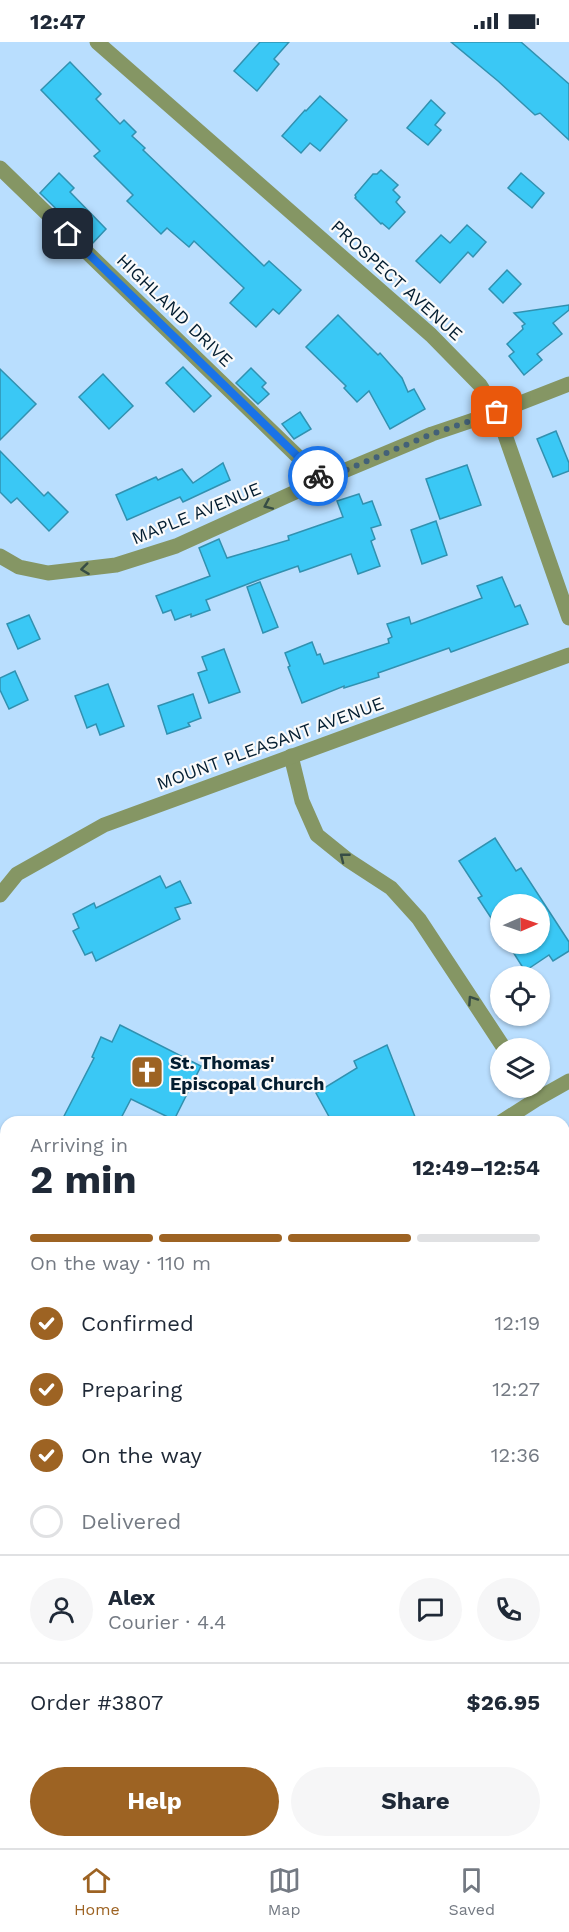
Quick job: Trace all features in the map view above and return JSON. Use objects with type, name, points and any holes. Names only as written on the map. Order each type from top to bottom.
[{"type":"street","name":"PROSPECT AVENUE","points":[[97,42],[430,335],[480,385],[497,412],[569,618]]},
{"type":"street","name":"HIGHLAND DRIVE","points":[[0,168],[322,480]]},
{"type":"street","name":"MAPLE AVENUE","points":[[0,556],[19,567],[48,573],[116,565],[176,546],[322,480],[432,434],[569,384]]},
{"type":"street","name":"MOUNT PLEASANT AVENUE","points":[[0,895],[17,874],[104,825],[569,655]]},
{"type":"street","points":[[291,756],[302,801],[317,835],[348,860],[391,888],[412,911],[497,1038]]},
{"type":"street","points":[[550,1087],[569,1081]]},
{"type":"street","points":[[508,1116],[527,1098]]},
{"type":"building","points":[[260,42],[289,42],[274,59],[279,64],[257,91],[234,71]]},
{"type":"building","points":[[451,42],[521,42],[569,84],[569,140],[540,113],[535,115]]},
{"type":"building","points":[[70,62],[101,94],[96,99],[120,124],[124,120],[136,132],[132,136],[145,148],[143,150],[264,266],[269,261],[301,290],[279,314],[273,309],[256,327],[230,303],[244,288],[194,241],[189,247],[167,228],[161,234],[127,201],[133,195],[94,156],[100,151],[41,90]]},
{"type":"building","points":[[320,96],[347,120],[320,151],[310,143],[301,153],[282,136]]},
{"type":"building","points":[[431,100],[445,113],[435,125],[441,130],[428,145],[407,128]]},
{"type":"building","points":[[381,170],[398,185],[393,190],[400,197],[396,202],[405,212],[389,229],[355,198],[373,174]]},
{"type":"building","points":[[59,173],[74,188],[70,192],[106,229],[92,244],[40,193]]},
{"type":"building","points":[[521,173],[544,193],[532,208],[508,188]]},
{"type":"building","points":[[467,225],[486,242],[473,257],[468,252],[440,283],[416,261],[441,235],[450,243]]},
{"type":"building","points":[[507,270],[521,284],[503,303],[489,289]]},
{"type":"building","points":[[569,305],[569,310],[553,323],[562,334],[537,354],[542,360],[524,375],[509,356],[514,352],[507,344],[523,329],[522,326],[525,324],[514,313]]},
{"type":"building","points":[[338,315],[378,355],[380,353],[402,378],[408,392],[414,389],[425,409],[390,429],[369,391],[357,402],[344,388],[346,386],[306,347]]},
{"type":"building","points":[[183,367],[211,396],[194,412],[166,383]]},
{"type":"building","points":[[251,368],[266,383],[262,387],[269,394],[258,404],[236,383]]},
{"type":"building","points":[[0,369],[36,404],[0,440]]},
{"type":"building","points":[[103,374],[133,406],[109,429],[79,397]]},
{"type":"building","points":[[300,412],[311,429],[294,439],[282,424]]},
{"type":"building","points":[[556,431],[569,463],[569,471],[553,477],[537,439]]},
{"type":"building","points":[[0,451],[44,496],[48,492],[68,512],[49,531],[17,498],[11,503],[0,492]]},
{"type":"building","points":[[223,463],[230,480],[183,502],[180,497],[127,520],[116,495],[156,477],[158,480],[182,469],[193,483]]},
{"type":"building","points":[[467,465],[481,505],[440,519],[426,479]]},
{"type":"building","points":[[359,494],[363,504],[372,501],[381,525],[371,528],[375,539],[371,541],[380,566],[358,574],[351,554],[300,572],[298,566],[206,600],[210,610],[191,617],[191,614],[175,620],[171,610],[163,613],[156,596],[210,576],[199,548],[219,539],[227,558],[289,540],[288,536],[343,517],[337,501]]},
{"type":"building","points":[[436,521],[447,555],[422,564],[411,530]]},
{"type":"building","points":[[502,577],[515,607],[520,605],[528,624],[451,652],[449,648],[378,673],[379,677],[344,688],[344,686],[302,703],[285,653],[312,642],[317,655],[320,654],[324,664],[389,643],[388,639],[392,637],[387,624],[409,617],[411,624],[482,598],[477,586]]},
{"type":"building","points":[[260,582],[278,627],[263,633],[247,587]]},
{"type":"building","points":[[29,615],[40,639],[18,649],[7,624]]},
{"type":"building","points":[[224,649],[240,692],[209,703],[198,673],[207,670],[202,657]]},
{"type":"building","points":[[15,671],[28,700],[9,709],[0,690],[0,678]]},
{"type":"building","points":[[108,684],[124,726],[100,735],[96,724],[87,728],[75,696]]},
{"type":"building","points":[[193,694],[201,718],[188,723],[190,726],[167,734],[158,706]]},
{"type":"building","points":[[495,838],[516,871],[521,868],[538,894],[490,894],[490,916],[478,898],[482,896],[459,861]]},
{"type":"building","points":[[160,876],[166,888],[180,881],[191,903],[175,908],[180,919],[96,961],[92,952],[85,955],[73,931],[79,928],[73,914],[94,903],[96,908]]},
{"type":"building","points":[[550,913],[569,942],[569,951],[553,961],[549,955],[532,966],[522,966],[514,954],[550,954]]},
{"type":"building","name":"St. Thomas' Episcopal Church","points":[[120,1025],[201,1066],[176,1116],[166,1116],[131,1099],[122,1116],[64,1116],[94,1058],[92,1057],[101,1037],[112,1042]]},
{"type":"building","points":[[387,1045],[415,1116],[329,1116],[316,1093],[357,1068],[354,1061]]},
{"type":"way so far","points":[[318,476],[322,480],[432,434],[497,412]]},
{"type":"place","name":"St. Thomas' Episcopal Church","points":[[147,1072]]},
{"type":"route","points":[[68,234],[318,476]]}]
